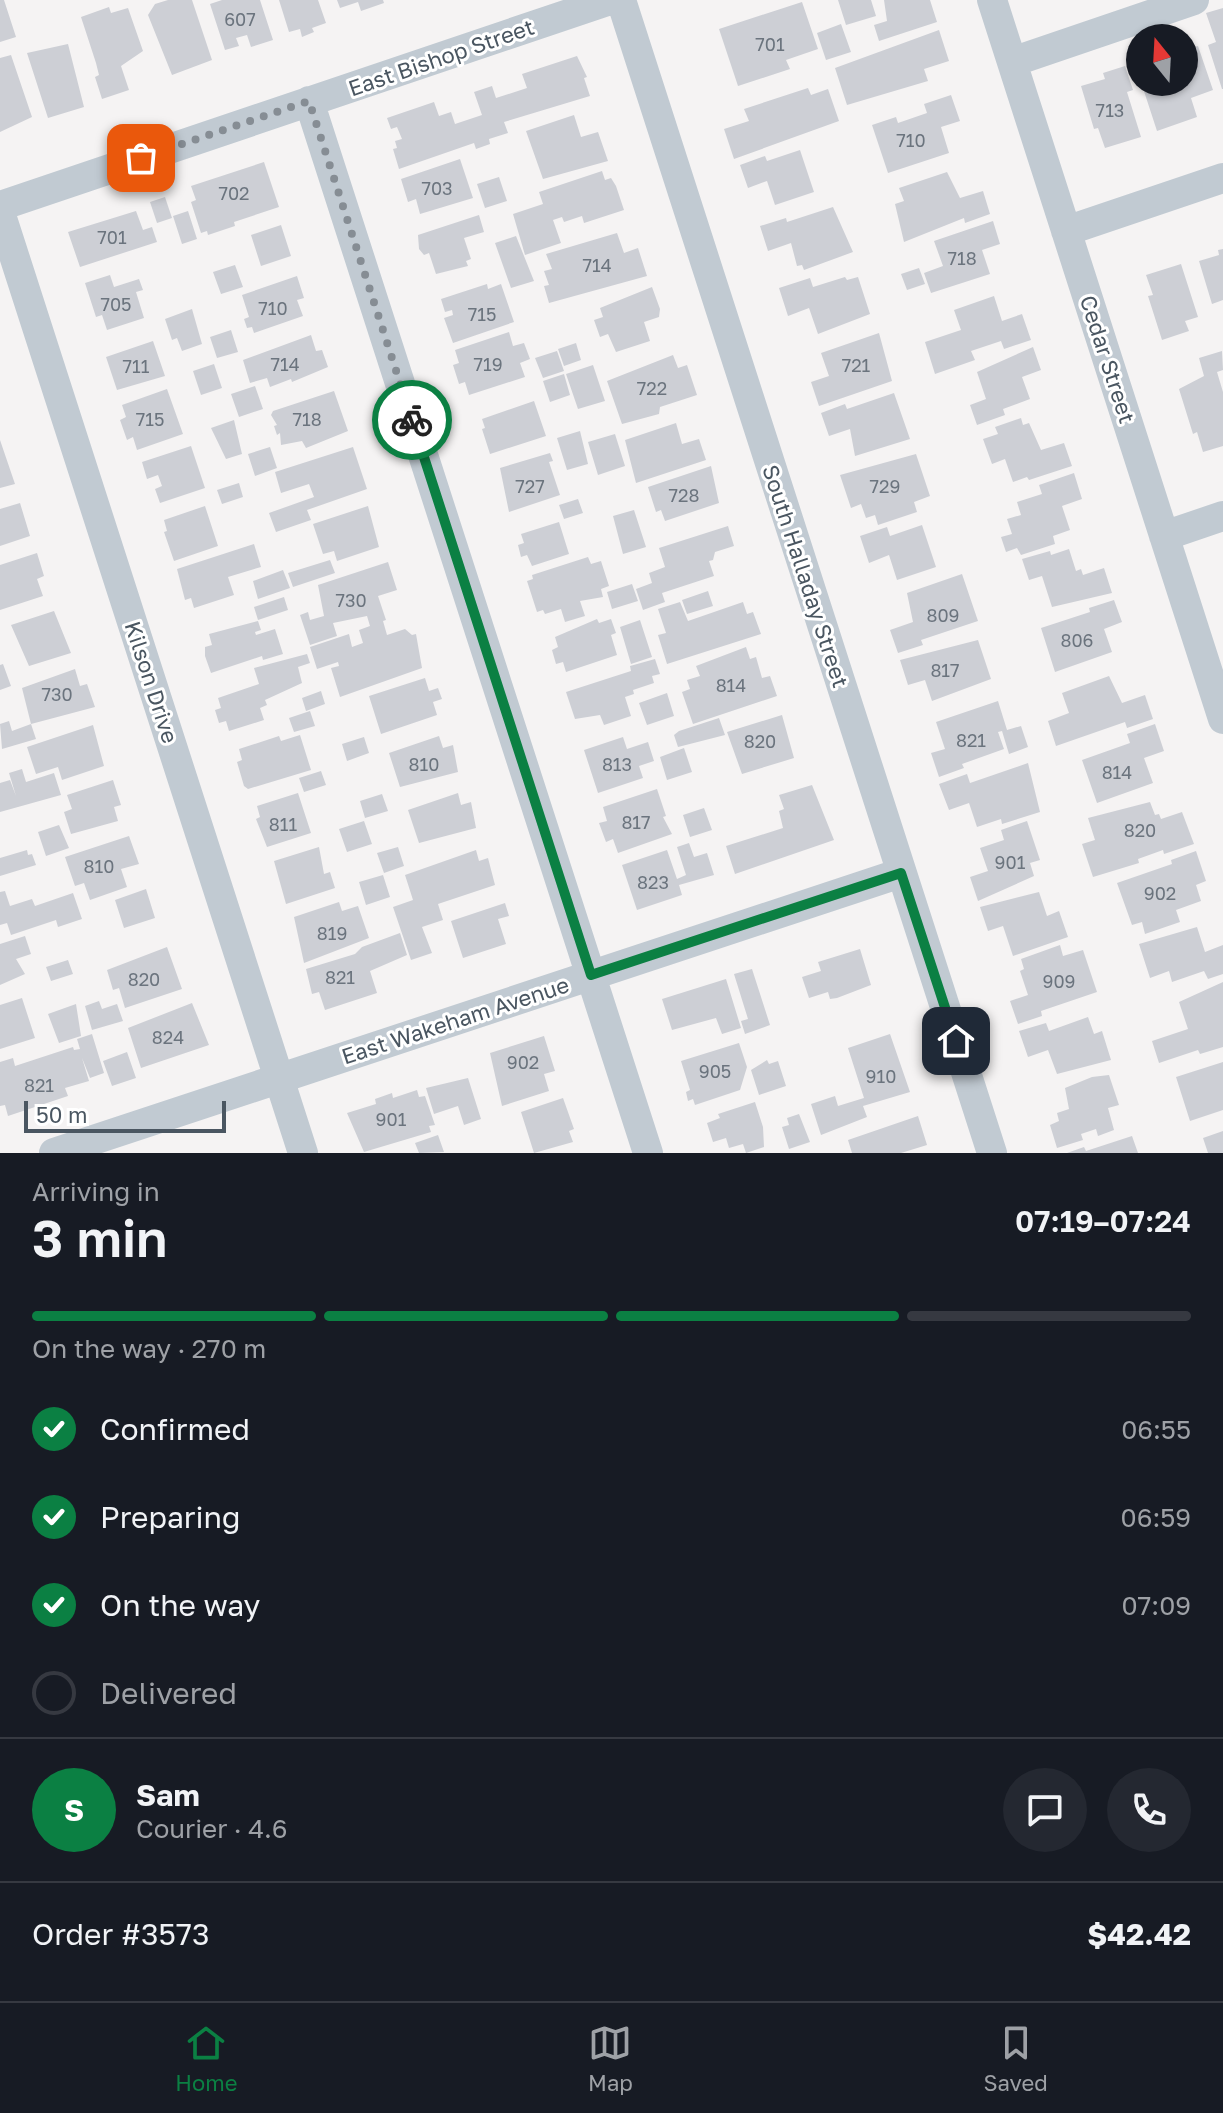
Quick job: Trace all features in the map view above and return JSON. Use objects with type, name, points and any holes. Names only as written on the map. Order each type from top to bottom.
[{"type":"street","name":"East Bishop Street","points":[[0,209],[610,0]]},
{"type":"street","name":"South Halladay Street","points":[[621,0],[992,1153]]},
{"type":"street","name":"Cedar Street","points":[[992,0],[1223,719]]},
{"type":"street","points":[[1012,62],[1194,0]]},
{"type":"street","points":[[309,101],[648,1153]]},
{"type":"street","points":[[1066,231],[1223,178]]},
{"type":"street","name":"Kilson Drive","points":[[0,209],[303,1153]]},
{"type":"street","points":[[1164,536],[1223,516]]},
{"type":"street","name":"East Wakeham Avenue","points":[[54,1153],[901,873]]},
{"type":"building","points":[[0,0],[4,0],[16,37],[0,42]]},
{"type":"building","points":[[168,0],[192,0],[212,60],[172,75],[148,15],[155,4]]},
{"type":"building","points":[[222,0],[260,0],[273,40],[251,47],[247,35],[236,38],[239,46],[225,50],[210,4]]},
{"type":"building","points":[[279,0],[318,0],[326,23],[312,28],[314,32],[302,37],[300,29],[289,32]]},
{"type":"building","points":[[337,0],[383,0],[384,3],[361,11],[358,2],[340,8]]},
{"type":"building","points":[[838,0],[871,0],[876,16],[846,25]]},
{"type":"building","points":[[884,0],[930,0],[937,22],[879,41],[874,25],[887,21]]},
{"type":"building","points":[[802,2],[818,49],[786,60],[790,69],[738,86],[719,29]]},
{"type":"building","points":[[109,7],[111,13],[128,8],[143,51],[121,66],[129,90],[102,99],[95,77],[99,75],[96,63],[81,17]]},
{"type":"building","points":[[1223,8],[1222,89],[1208,45],[1216,42],[1206,13]]},
{"type":"building","points":[[841,24],[851,52],[826,60],[817,33]]},
{"type":"building","points":[[939,30],[949,61],[924,69],[928,81],[847,105],[835,68]]},
{"type":"building","points":[[68,44],[84,107],[48,118],[27,53]]},
{"type":"building","points":[[1198,46],[1213,90],[1198,95]]},
{"type":"building","points":[[11,55],[32,117],[0,132],[0,58]]},
{"type":"building","points":[[577,56],[587,77],[584,78],[590,96],[504,122],[508,133],[489,139],[490,144],[476,149],[474,143],[399,169],[393,149],[397,148],[395,141],[402,139],[397,127],[391,129],[387,118],[434,102],[439,116],[451,112],[455,124],[482,115],[474,92],[492,86],[496,98],[527,88],[522,74]]},
{"type":"building","points":[[1125,66],[1126,96],[1141,137],[1105,148],[1098,128],[1094,129],[1081,86],[1105,79],[1103,73]]},
{"type":"building","points":[[808,88],[811,95],[828,89],[839,121],[734,159],[724,129],[749,121],[744,109]]},
{"type":"building","points":[[951,95],[960,121],[941,127],[949,153],[888,173],[872,125],[896,117],[898,123],[927,113],[924,104]]},
{"type":"building","points":[[1146,96],[1196,96],[1191,98],[1197,117],[1157,131]]},
{"type":"building","points":[[574,115],[581,137],[598,132],[608,161],[543,179],[526,131]]},
{"type":"building","points":[[800,150],[814,192],[775,205],[767,181],[748,188],[740,165],[765,156],[767,161]]},
{"type":"building","points":[[460,159],[473,198],[420,214],[416,199],[408,202],[401,179]]},
{"type":"building","points":[[264,162],[279,207],[234,222],[235,226],[208,235],[207,231],[201,233],[191,202],[196,200],[191,186]]},
{"type":"building","points":[[602,171],[605,180],[611,178],[616,186],[624,210],[584,223],[582,216],[564,222],[562,217],[553,220],[561,243],[525,255],[513,214],[543,204],[539,192]]},
{"type":"building","points":[[947,172],[960,198],[983,191],[990,214],[965,223],[964,218],[904,242],[895,204],[904,201],[899,188]]},
{"type":"building","points":[[499,177],[507,201],[485,208],[477,184]]},
{"type":"building","points":[[165,197],[172,218],[157,223],[150,202]]},
{"type":"building","points":[[833,207],[853,252],[804,270],[802,265],[797,266],[791,243],[768,251],[760,226],[786,218],[787,222]]},
{"type":"building","points":[[136,211],[143,230],[152,227],[157,242],[80,267],[68,232]]},
{"type":"building","points":[[188,211],[197,239],[182,244],[173,216]]},
{"type":"building","points":[[479,215],[484,232],[464,238],[471,259],[466,261],[468,266],[436,274],[429,253],[424,255],[419,249],[418,235]]},
{"type":"building","points":[[993,221],[1000,244],[982,250],[990,274],[931,293],[924,273],[943,266],[934,241]]},
{"type":"building","points":[[281,225],[291,256],[261,266],[251,235]]},
{"type":"building","points":[[617,233],[624,253],[638,248],[647,276],[549,303],[544,286],[549,285],[544,271],[552,269],[546,254]]},
{"type":"building","points":[[516,236],[534,281],[511,288],[495,243]]},
{"type":"building","points":[[1223,249],[1223,300],[1212,304],[1199,261],[1219,255],[1218,250]]},
{"type":"building","points":[[1181,264],[1198,317],[1185,321],[1189,331],[1162,340],[1148,296],[1153,295],[1146,275]]},
{"type":"building","points":[[235,265],[243,287],[221,294],[213,272]]},
{"type":"building","points":[[919,268],[925,284],[907,290],[901,274]]},
{"type":"building","points":[[110,275],[114,287],[139,279],[143,290],[136,292],[144,318],[107,330],[102,315],[96,317],[85,283]]},
{"type":"building","points":[[297,276],[304,298],[297,300],[303,316],[254,333],[252,327],[247,328],[244,319],[249,317],[242,295]]},
{"type":"building","points":[[845,277],[847,280],[858,277],[870,314],[818,334],[809,308],[788,316],[779,288],[810,278],[813,287]]},
{"type":"building","points":[[487,284],[488,289],[501,284],[514,322],[453,343],[444,318],[453,315],[452,310],[445,312],[441,299]]},
{"type":"building","points":[[652,287],[660,309],[659,317],[644,322],[650,341],[616,352],[608,334],[600,337],[594,320],[603,317],[600,308]]},
{"type":"building","points":[[994,296],[1002,321],[1022,314],[1031,340],[1004,349],[1001,341],[971,351],[975,360],[935,374],[925,342],[961,330],[954,310]]},
{"type":"building","points":[[192,309],[202,344],[182,351],[177,338],[172,340],[165,319]]},
{"type":"building","points":[[231,330],[238,352],[217,358],[210,337]]},
{"type":"building","points":[[509,332],[513,346],[524,343],[530,359],[520,363],[525,377],[469,395],[465,382],[459,384],[453,365],[459,363],[455,350]]},
{"type":"building","points":[[879,333],[892,381],[819,406],[811,382],[829,376],[821,353]]},
{"type":"building","points":[[311,335],[316,351],[322,350],[328,367],[292,382],[291,379],[270,387],[267,378],[250,383],[243,360]]},
{"type":"building","points":[[153,341],[165,376],[117,390],[106,357]]},
{"type":"building","points":[[576,343],[581,360],[564,366],[558,349]]},
{"type":"building","points":[[1033,347],[1041,370],[1022,377],[1030,399],[1003,409],[1005,415],[977,425],[970,405],[986,399],[977,372]]},
{"type":"building","points":[[557,351],[564,371],[543,378],[535,358]]},
{"type":"building","points":[[1222,351],[1223,370],[1217,372],[1223,392],[1223,446],[1203,452],[1197,432],[1193,434],[1179,389],[1204,376],[1199,358]]},
{"type":"building","points":[[673,355],[678,368],[687,365],[697,395],[660,407],[659,414],[622,424],[607,381]]},
{"type":"building","points":[[214,364],[222,388],[201,395],[193,371]]},
{"type":"building","points":[[593,365],[605,401],[578,409],[566,374]]},
{"type":"building","points":[[564,374],[570,395],[550,402],[543,381]]},
{"type":"building","points":[[255,386],[263,409],[239,417],[231,394]]},
{"type":"building","points":[[167,389],[183,434],[137,450],[133,437],[127,440],[120,420],[126,417],[122,405]]},
{"type":"building","points":[[334,391],[348,431],[306,448],[302,441],[281,445],[280,433],[277,435],[274,426],[277,425],[271,415],[273,411]]},
{"type":"building","points":[[894,393],[910,439],[855,456],[850,429],[829,436],[821,413],[845,404],[847,409]]},
{"type":"building","points":[[534,401],[546,436],[490,454],[482,419]]},
{"type":"building","points":[[1021,418],[1023,425],[1029,423],[1041,450],[1064,443],[1072,466],[1013,482],[1005,459],[992,464],[983,439],[998,434],[995,427]]},
{"type":"building","points":[[234,420],[242,454],[226,459],[211,428]]},
{"type":"building","points":[[676,423],[682,444],[699,439],[706,460],[636,483],[625,440]]},
{"type":"building","points":[[580,431],[588,464],[567,470],[557,438]]},
{"type":"building","points":[[615,434],[625,466],[598,475],[588,442]]},
{"type":"building","points":[[0,440],[15,484],[0,488]]},
{"type":"building","points":[[191,446],[205,488],[160,503],[155,489],[162,486],[158,475],[147,479],[142,462]]},
{"type":"building","points":[[270,447],[277,468],[255,476],[248,454]]},
{"type":"building","points":[[353,447],[367,489],[307,510],[311,520],[276,532],[269,513],[314,497],[309,484],[281,493],[275,472]]},
{"type":"building","points":[[550,453],[553,461],[549,462],[560,495],[509,512],[500,468]]},
{"type":"building","points":[[916,454],[930,496],[914,502],[917,512],[878,525],[875,515],[866,518],[861,504],[851,508],[840,475]]},
{"type":"building","points":[[711,466],[719,503],[665,521],[661,510],[656,512],[648,487]]},
{"type":"building","points":[[1074,473],[1082,499],[1062,506],[1070,530],[1053,536],[1055,544],[1021,555],[1017,548],[1006,552],[1001,537],[1012,534],[1007,519],[1021,515],[1017,502],[1042,494],[1039,485]]},
{"type":"building","points":[[239,483],[243,497],[222,504],[217,490]]},
{"type":"building","points":[[578,499],[583,513],[564,519],[559,505]]},
{"type":"building","points":[[20,503],[30,536],[0,546],[0,509]]},
{"type":"building","points":[[205,506],[218,546],[174,561],[164,532],[167,531],[164,520]]},
{"type":"building","points":[[368,506],[379,547],[337,561],[334,551],[323,554],[313,524]]},
{"type":"building","points":[[634,510],[646,547],[623,554],[613,516]]},
{"type":"building","points":[[559,522],[569,554],[532,566],[527,555],[521,557],[518,545],[524,543],[521,534]]},
{"type":"building","points":[[922,525],[936,567],[897,580],[889,555],[869,563],[860,536],[887,527],[890,536]]},
{"type":"building","points":[[728,526],[734,546],[715,552],[713,560],[709,561],[714,576],[662,593],[665,602],[643,610],[636,589],[652,583],[649,573],[665,567],[659,548]]},
{"type":"building","points":[[254,544],[261,567],[228,577],[234,595],[194,608],[191,598],[185,600],[177,569]]},
{"type":"building","points":[[1069,549],[1076,571],[1081,569],[1083,575],[1104,568],[1112,593],[1052,607],[1042,576],[1029,580],[1022,559]]},
{"type":"building","points":[[37,553],[44,576],[37,579],[43,596],[0,610],[0,565]]},
{"type":"building","points":[[588,557],[591,564],[601,561],[609,586],[601,589],[603,597],[580,601],[585,616],[565,622],[561,609],[545,614],[543,610],[537,612],[527,581],[533,579],[532,575]]},
{"type":"building","points":[[330,560],[335,573],[293,587],[288,573]]},
{"type":"building","points":[[388,562],[397,590],[378,596],[387,635],[405,629],[412,635],[416,634],[422,668],[340,697],[331,668],[339,666],[338,662],[317,669],[310,647],[349,634],[352,647],[363,643],[359,630],[370,626],[367,616],[333,623],[337,636],[310,645],[300,615],[308,612],[310,620],[324,616],[318,585]]},
{"type":"building","points":[[283,570],[290,588],[258,599],[253,581]]},
{"type":"building","points":[[962,574],[978,621],[921,640],[923,645],[898,653],[890,630],[913,622],[907,593]]},
{"type":"building","points":[[632,584],[638,601],[612,609],[607,592]]},
{"type":"building","points":[[708,591],[713,606],[687,614],[682,600]]},
{"type":"building","points":[[284,597],[288,610],[258,620],[254,607]]},
{"type":"building","points":[[1114,600],[1122,622],[1104,629],[1112,652],[1055,672],[1041,628],[1090,612],[1089,608]]},
{"type":"building","points":[[680,602],[688,621],[743,602],[747,614],[753,612],[761,634],[667,664],[658,635],[666,633],[658,609]]},
{"type":"building","points":[[54,611],[71,653],[29,666],[11,625]]},
{"type":"building","points":[[597,619],[599,623],[611,619],[616,633],[611,635],[617,655],[566,672],[563,662],[556,664],[552,650],[558,647],[555,637]]},
{"type":"building","points":[[640,620],[652,657],[631,664],[620,627]]},
{"type":"building","points":[[258,621],[261,630],[255,632],[256,635],[275,629],[283,654],[263,660],[262,656],[211,673],[205,656],[205,647],[212,645],[209,634]]},
{"type":"building","points":[[978,640],[991,679],[932,701],[925,680],[908,685],[900,660]]},
{"type":"building","points":[[746,647],[750,659],[756,657],[762,678],[770,676],[777,696],[693,724],[682,692],[690,689],[687,680],[700,676],[696,666]]},
{"type":"building","points":[[307,654],[310,663],[298,667],[302,683],[265,700],[267,705],[260,708],[264,720],[229,731],[226,721],[219,723],[215,710],[221,708],[218,698],[259,684],[254,668]]},
{"type":"building","points":[[655,659],[660,674],[652,676],[654,683],[633,690],[634,694],[625,697],[631,716],[604,725],[600,715],[575,719],[566,692],[631,671],[630,666]]},
{"type":"building","points":[[3,664],[11,686],[0,690],[0,665]]},
{"type":"building","points":[[75,669],[80,686],[87,684],[95,707],[31,724],[22,688]]},
{"type":"building","points":[[1109,676],[1122,703],[1145,695],[1153,719],[1127,728],[1125,722],[1056,746],[1048,721],[1069,713],[1062,693]]},
{"type":"building","points":[[425,678],[429,691],[438,688],[442,699],[433,702],[437,715],[381,734],[369,696]]},
{"type":"building","points":[[321,691],[325,704],[306,711],[302,698]]},
{"type":"building","points":[[667,693],[674,716],[647,725],[639,703]]},
{"type":"building","points":[[998,701],[1007,730],[1021,726],[1028,747],[1009,754],[1002,731],[998,732],[1004,749],[962,764],[964,768],[939,777],[931,753],[945,749],[936,722]]},
{"type":"building","points":[[310,711],[315,726],[294,732],[289,718]]},
{"type":"building","points":[[782,715],[794,758],[742,774],[727,732]]},
{"type":"building","points":[[719,718],[725,735],[678,747],[674,735],[679,731]]},
{"type":"building","points":[[9,721],[12,731],[31,724],[36,739],[2,749],[0,724]]},
{"type":"building","points":[[1155,724],[1164,751],[1144,758],[1153,783],[1097,803],[1082,760],[1130,743],[1127,734]]},
{"type":"building","points":[[93,725],[104,766],[62,780],[58,767],[36,774],[27,747]]},
{"type":"building","points":[[300,735],[311,770],[248,789],[244,786],[237,762],[242,760],[239,749],[279,736],[281,741]]},
{"type":"building","points":[[439,736],[443,748],[453,745],[458,772],[400,787],[389,753]]},
{"type":"building","points":[[364,737],[369,753],[347,761],[342,744]]},
{"type":"building","points":[[623,737],[627,749],[648,742],[654,761],[639,766],[643,778],[598,793],[584,750]]},
{"type":"building","points":[[684,748],[692,772],[667,780],[660,757]]},
{"type":"building","points":[[1028,763],[1040,812],[1002,824],[1001,819],[977,827],[969,803],[949,810],[939,784],[967,774],[970,783]]},
{"type":"building","points":[[22,769],[26,782],[54,773],[61,795],[0,812],[0,783],[10,780],[16,796],[9,773]]},
{"type":"building","points":[[321,771],[326,785],[304,792],[299,778]]},
{"type":"building","points":[[113,780],[121,805],[114,807],[118,821],[71,834],[64,812],[72,809],[67,795]]},
{"type":"building","points":[[812,785],[834,840],[735,874],[726,846],[783,828],[779,811],[784,809],[779,795]]},
{"type":"building","points":[[657,789],[666,816],[663,817],[672,834],[618,853],[613,839],[606,842],[599,823],[607,821],[603,807]]},
{"type":"building","points":[[298,793],[311,833],[267,847],[256,819],[260,817],[257,806]]},
{"type":"building","points":[[458,793],[461,805],[471,802],[476,828],[419,843],[408,810]]},
{"type":"building","points":[[382,794],[388,811],[365,818],[360,801]]},
{"type":"building","points":[[1150,802],[1155,815],[1159,814],[1161,819],[1182,812],[1194,844],[1164,854],[1163,850],[1138,859],[1139,863],[1093,877],[1082,844],[1095,840],[1088,818]]},
{"type":"building","points":[[704,808],[712,830],[690,837],[683,815]]},
{"type":"building","points":[[364,821],[372,844],[347,852],[339,829]]},
{"type":"building","points":[[1027,821],[1040,860],[1030,863],[1034,876],[978,901],[970,877],[988,871],[980,848],[1004,840],[1001,830]]},
{"type":"building","points":[[59,825],[69,848],[46,856],[38,832]]},
{"type":"building","points":[[129,836],[139,864],[121,869],[127,887],[90,900],[84,883],[75,886],[65,857]]},
{"type":"building","points":[[689,843],[694,857],[707,853],[714,875],[679,885],[682,895],[637,910],[622,865],[667,850],[677,879],[686,875],[677,847]]},
{"type":"building","points":[[319,847],[324,874],[330,872],[335,888],[286,904],[274,861]]},
{"type":"building","points":[[398,847],[404,866],[384,873],[377,853]]},
{"type":"building","points":[[27,850],[36,865],[0,876],[0,858]]},
{"type":"building","points":[[476,850],[479,861],[488,858],[495,885],[438,904],[443,920],[422,927],[432,953],[411,960],[393,907],[413,900],[405,875]]},
{"type":"building","points":[[1196,851],[1206,881],[1196,885],[1201,901],[1176,910],[1180,922],[1145,934],[1142,922],[1132,925],[1117,883],[1172,864],[1171,860]]},
{"type":"building","points":[[383,875],[390,897],[366,905],[359,882]]},
{"type":"building","points":[[146,889],[155,918],[124,928],[115,900]]},
{"type":"building","points":[[5,891],[10,906],[32,899],[35,906],[73,893],[82,919],[58,927],[56,920],[11,935],[7,923],[0,925],[0,892]]},
{"type":"building","points":[[1039,892],[1047,916],[1059,911],[1068,937],[1013,956],[1003,926],[988,931],[980,907]]},
{"type":"building","points":[[339,902],[342,911],[358,906],[369,938],[304,963],[294,917]]},
{"type":"building","points":[[505,903],[509,916],[498,919],[506,944],[463,958],[451,921]]},
{"type":"building","points":[[1197,927],[1205,952],[1223,945],[1223,974],[1208,979],[1204,971],[1172,982],[1169,971],[1150,978],[1139,944]]},
{"type":"building","points":[[400,933],[407,955],[370,971],[377,993],[325,1010],[319,992],[312,994],[306,969],[355,954],[362,947]]},
{"type":"building","points":[[25,936],[31,954],[16,959],[25,974],[0,985],[0,944]]},
{"type":"building","points":[[1060,945],[1063,956],[1083,950],[1097,992],[1041,1011],[1042,1016],[1018,1024],[1010,1001],[1028,995],[1020,971],[1024,969],[1021,959]]},
{"type":"building","points":[[167,947],[182,989],[125,1008],[119,988],[113,990],[107,970]]},
{"type":"building","points":[[860,949],[871,985],[837,998],[830,999],[828,992],[809,998],[802,977],[821,971],[818,962]]},
{"type":"building","points":[[68,960],[73,974],[51,981],[46,967]]},
{"type":"building","points":[[752,969],[770,1025],[745,1034],[741,1021],[748,1019],[734,974]]},
{"type":"building","points":[[726,979],[741,1028],[722,1034],[716,1018],[672,1030],[662,999]]},
{"type":"building","points":[[1223,982],[1223,1047],[1200,1054],[1198,1050],[1159,1063],[1152,1041],[1188,1029],[1179,1002]]},
{"type":"building","points":[[22,998],[35,1038],[0,1049],[0,1005]]},
{"type":"building","points":[[99,1001],[102,1009],[117,1004],[123,1021],[92,1030],[85,1006]]},
{"type":"building","points":[[192,1003],[209,1045],[141,1068],[128,1028]]},
{"type":"building","points":[[76,1004],[81,1036],[59,1043],[48,1014]]},
{"type":"building","points":[[1088,1017],[1094,1034],[1102,1031],[1111,1060],[1057,1074],[1048,1050],[1028,1057],[1019,1031],[1046,1023],[1049,1031]]},
{"type":"building","points":[[92,1034],[104,1073],[90,1078],[82,1058],[89,1081],[65,1088],[68,1096],[8,1116],[5,1105],[0,1106],[0,1062],[13,1058],[15,1066],[73,1047],[74,1050],[80,1049],[77,1039]]},
{"type":"building","points":[[890,1034],[910,1092],[863,1106],[867,1117],[821,1135],[811,1104],[835,1096],[838,1106],[864,1098],[848,1048]]},
{"type":"building","points":[[544,1036],[555,1071],[544,1074],[549,1091],[502,1106],[490,1053]]},
{"type":"building","points":[[739,1043],[747,1067],[740,1090],[695,1105],[693,1099],[688,1101],[686,1092],[690,1090],[681,1061]]},
{"type":"building","points":[[127,1052],[136,1078],[112,1086],[103,1061]]},
{"type":"building","points":[[767,1060],[769,1064],[778,1061],[786,1086],[759,1095],[751,1070]]},
{"type":"building","points":[[1223,1062],[1223,1110],[1190,1121],[1176,1077]]},
{"type":"building","points":[[1109,1075],[1119,1105],[1108,1108],[1114,1130],[1098,1136],[1096,1129],[1081,1134],[1083,1140],[1057,1148],[1050,1125],[1059,1121],[1057,1113],[1069,1109],[1065,1088],[1092,1077]]},
{"type":"building","points":[[468,1078],[481,1119],[464,1125],[458,1106],[434,1114],[426,1088]]},
{"type":"building","points":[[417,1090],[419,1097],[425,1096],[435,1125],[429,1126],[431,1132],[364,1152],[347,1113],[376,1104],[375,1099],[392,1093],[393,1098]]},
{"type":"building","points":[[563,1098],[574,1129],[569,1131],[573,1142],[534,1153],[521,1112]]},
{"type":"building","points":[[755,1102],[763,1127],[764,1147],[746,1153],[743,1144],[729,1148],[726,1138],[713,1142],[707,1123],[720,1118],[718,1114]]},
{"type":"building","points":[[799,1114],[810,1142],[789,1149],[782,1127],[789,1125],[787,1118]]},
{"type":"building","points":[[918,1116],[927,1145],[901,1153],[852,1153],[848,1140]]},
{"type":"building","points":[[1223,1131],[1223,1153],[1208,1153],[1203,1138]]},
{"type":"building","points":[[438,1135],[444,1152],[419,1153],[415,1143]]},
{"type":"building","points":[[1132,1136],[1138,1153],[1067,1153],[1084,1147],[1086,1151]]},
{"type":"way so far","points":[[141,158],[309,101],[412,420]]},
{"type":"route","points":[[412,420],[591,975],[901,873],[956,1041]]}]
